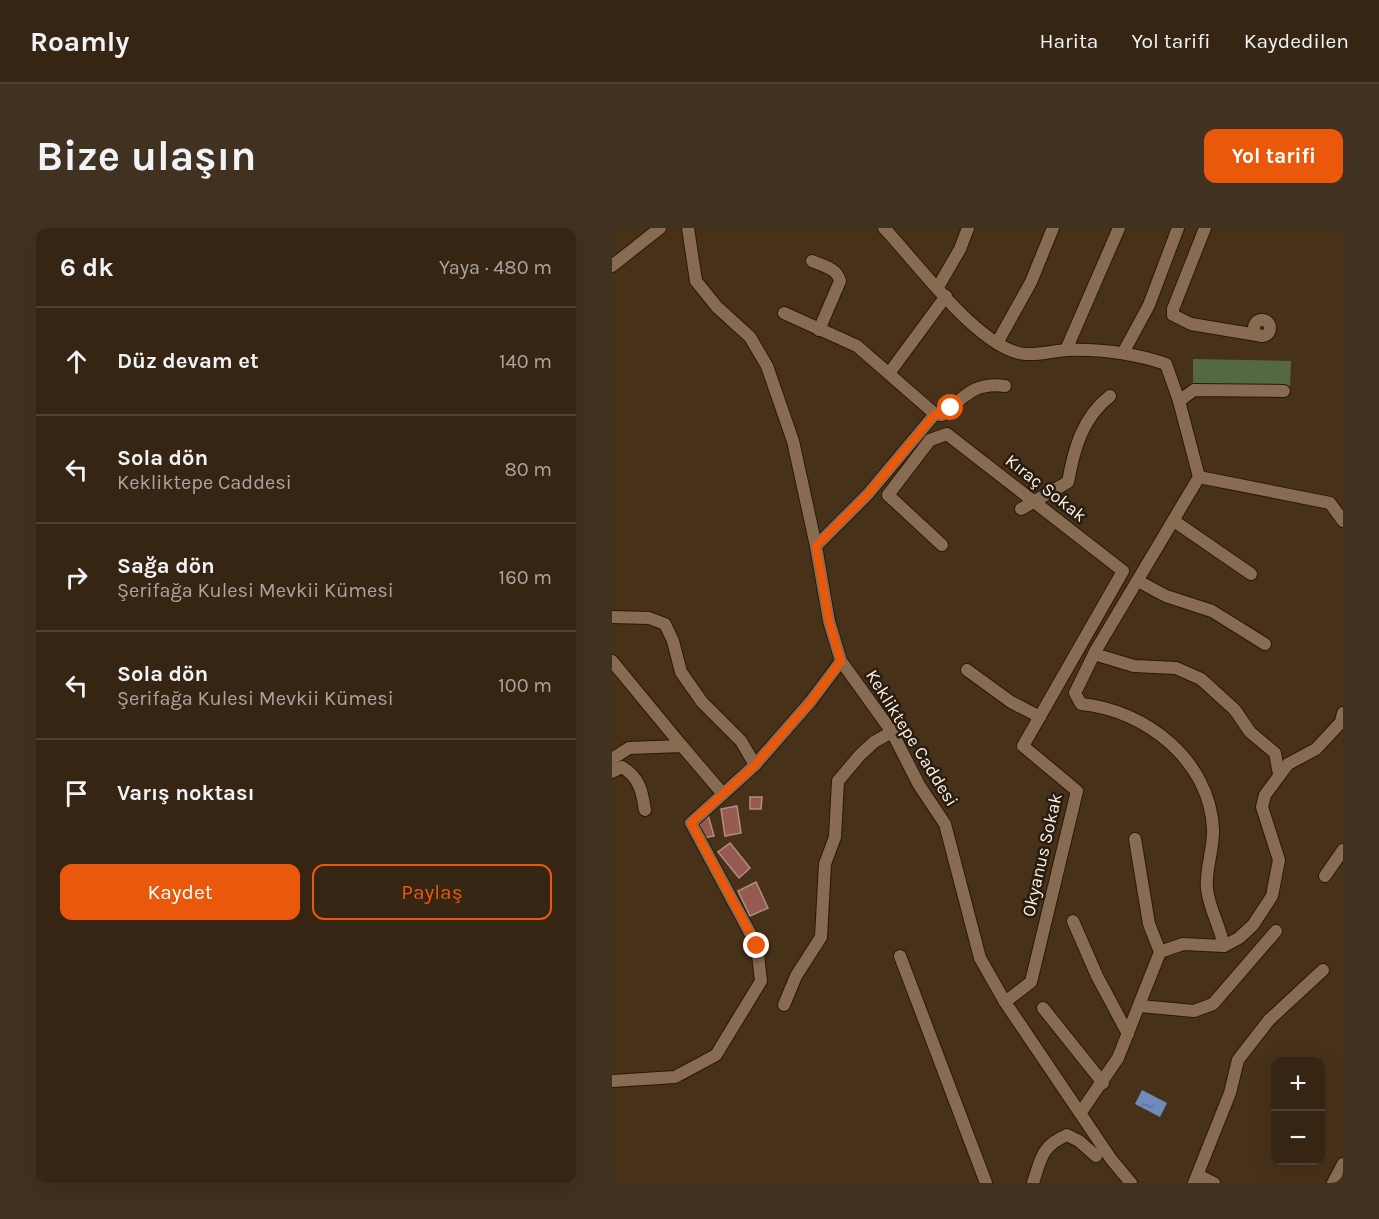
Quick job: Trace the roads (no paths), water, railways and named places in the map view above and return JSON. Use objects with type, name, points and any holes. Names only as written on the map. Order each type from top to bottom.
[{"type":"street","points":[[612,266],[660,228]]},
{"type":"street","name":"Kekliktepe Caddesi","points":[[688,228],[696,282],[717,307],[750,337],[767,366],[793,441],[816,546],[829,621],[841,661],[892,732],[918,785],[945,824],[977,949],[1005,1002],[1111,1159],[1131,1183]]},
{"type":"street","points":[[884,228],[970,325],[997,343],[1024,354],[1066,350],[1107,350],[1166,364],[1179,401],[1199,477],[1094,654],[1075,693],[1081,704],[1099,706],[1150,728],[1174,746],[1190,764],[1209,804],[1213,831],[1207,887],[1224,946]]},
{"type":"street","points":[[890,372],[942,292],[968,228]]},
{"type":"street","points":[[997,343],[1031,282],[1053,228]]},
{"type":"street","points":[[1066,350],[1119,228]]},
{"type":"street","points":[[1123,353],[1149,305],[1176,241],[1178,228]]},
{"type":"street","points":[[1205,228],[1173,309],[1173,315],[1191,324],[1257,335]]},
{"type":"street","points":[[812,261],[833,270],[838,274],[840,281],[819,330]]},
{"type":"street","points":[[784,313],[857,346],[890,372],[935,414],[942,415],[971,391],[987,383],[1005,386]]},
{"type":"street","points":[[1179,401],[1194,390],[1284,391]]},
{"type":"street","points":[[1021,509],[1068,482],[1074,448],[1095,408],[1110,396]]},
{"type":"street","points":[[816,546],[868,494],[935,414]]},
{"type":"street","name":"Kıraç Sokak","points":[[942,545],[888,495],[930,440],[947,434],[1123,571]]},
{"type":"street","points":[[1199,477],[1330,503],[1342,518]]},
{"type":"street","points":[[1174,520],[1251,574]]},
{"type":"street","name":"Okyanus Sokak","points":[[1005,1002],[1031,982],[1077,791],[1023,746],[1123,571]]},
{"type":"street","points":[[1138,581],[1166,596],[1212,611],[1265,644]]},
{"type":"street","points":[[612,617],[649,618],[665,624],[673,641],[681,672],[702,702],[741,741],[755,765]]},
{"type":"street","points":[[1094,654],[1134,666],[1176,669],[1202,679],[1235,710],[1250,732],[1275,753],[1279,774]]},
{"type":"street","points":[[612,661],[723,794]]},
{"type":"street","points":[[612,1081],[675,1077],[716,1055],[761,981],[757,946],[691,823],[755,765],[811,701],[841,661]]},
{"type":"street","points":[[967,670],[1011,702],[1040,717]]},
{"type":"street","points":[[1160,952],[1183,944],[1224,946],[1239,938],[1253,925],[1272,896],[1278,860],[1262,807],[1266,795],[1288,764],[1316,749],[1341,722],[1343,713]]},
{"type":"street","points":[[784,1005],[796,976],[821,938],[825,864],[834,837],[838,781],[860,755],[892,732]]},
{"type":"street","points":[[612,759],[629,748],[682,746]]},
{"type":"street","points":[[612,772],[622,767],[634,774],[642,789],[645,810]]},
{"type":"street","points":[[1081,1112],[1103,1083],[1128,1034],[1160,952],[1149,924],[1135,839]]},
{"type":"street","points":[[1325,876],[1343,850]]},
{"type":"street","points":[[1073,921],[1097,976],[1128,1034]]},
{"type":"street","points":[[1140,1006],[1194,1011],[1213,1004],[1276,931]]},
{"type":"street","points":[[900,956],[986,1183]]},
{"type":"street","points":[[1214,1183],[1196,1179],[1230,1094],[1238,1060],[1269,1020],[1323,970]]},
{"type":"street","points":[[1043,1008],[1103,1083]]},
{"type":"street","points":[[1033,1183],[1043,1152],[1052,1142],[1067,1136],[1079,1141],[1096,1156]]},
{"type":"street","points":[[1333,1183],[1343,1164]]},
{"type":"water","points":[[1142,1090],[1167,1103],[1160,1117],[1135,1104]]}]
